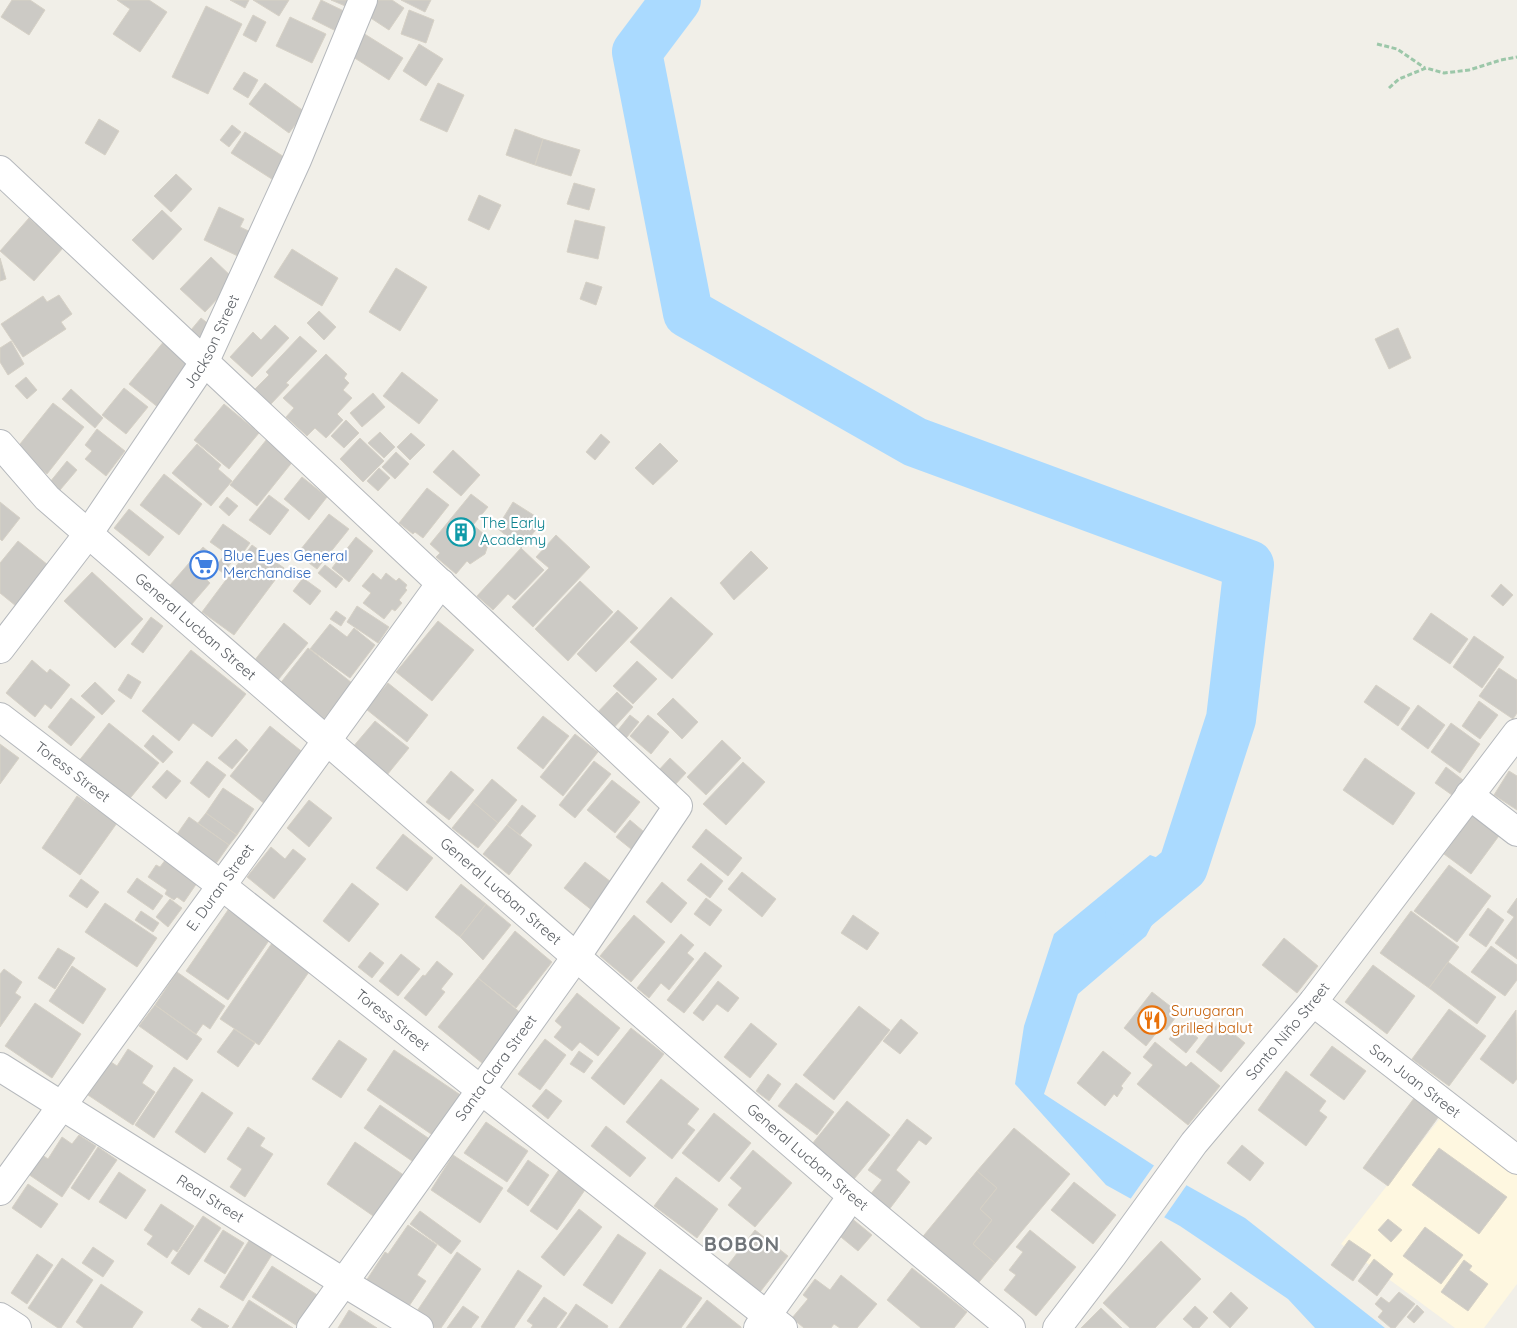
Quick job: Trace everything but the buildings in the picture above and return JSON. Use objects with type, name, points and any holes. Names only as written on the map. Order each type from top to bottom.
[{"type":"street","name":"Jackson Street","points":[[0,649],[88,534],[205,361],[297,160],[363,0]]},
{"type":"street","points":[[0,170],[441,583]]},
{"type":"street","name":"General Lucban Street","points":[[0,444],[47,498],[88,534],[852,1196],[1011,1328]]},
{"type":"street","name":"E. Duran Street","points":[[0,1191],[441,583]]},
{"type":"street","name":"Santa Clara Street","points":[[311,1328],[576,957],[678,806],[441,583]]},
{"type":"street","name":"Toress Street","points":[[0,717],[222,886],[482,1089],[769,1324]]},
{"type":"street","name":"Santo Niño Street","points":[[1057,1328],[1194,1143],[1313,1002],[1468,795],[1517,733]]},
{"type":"street","points":[[1468,795],[1517,832]]},
{"type":"street","name":"San Juan Street","points":[[1313,1002],[1513,1150]]},
{"type":"street","name":"Real Street","points":[[0,1067],[419,1328]]},
{"type":"street","points":[[769,1324],[852,1196]]},
{"type":"street","points":[[0,1318],[17,1328]]},
{"type":"path","points":[[1377,44],[1397,49],[1426,68],[1444,73],[1470,70],[1517,57]]},
{"type":"path","points":[[1389,88],[1399,79],[1426,68]]},
{"type":"shaded area","points":[[1441,1117],[1517,1174],[1517,1284],[1484,1328],[1455,1328],[1341,1244]]},
{"type":"water","points":[[1150,855],[1183,867],[1146,936],[1078,994],[1044,1094],[1170,1176],[1245,1218],[1385,1328],[1315,1328],[1288,1299],[1180,1226],[1106,1185],[1015,1084],[1024,1026],[1054,934]]},
{"type":"pier","points":[[1155,1164],[1188,1183],[1163,1219],[1129,1201]]},
{"type":"waterway","points":[[676,0],[637,52],[688,313],[915,442],[1249,565],[1231,719],[1183,867],[1130,911]]},
{"type":"place","name":"The Early Academy","points":[[461,532]]},
{"type":"place","name":"Blue Eyes General Merchandise","points":[[204,565]]},
{"type":"place","name":"Surugaran grilled balut","points":[[1152,1020]]},
{"type":"district","name":"BOBON","points":[[742,1244]]}]
